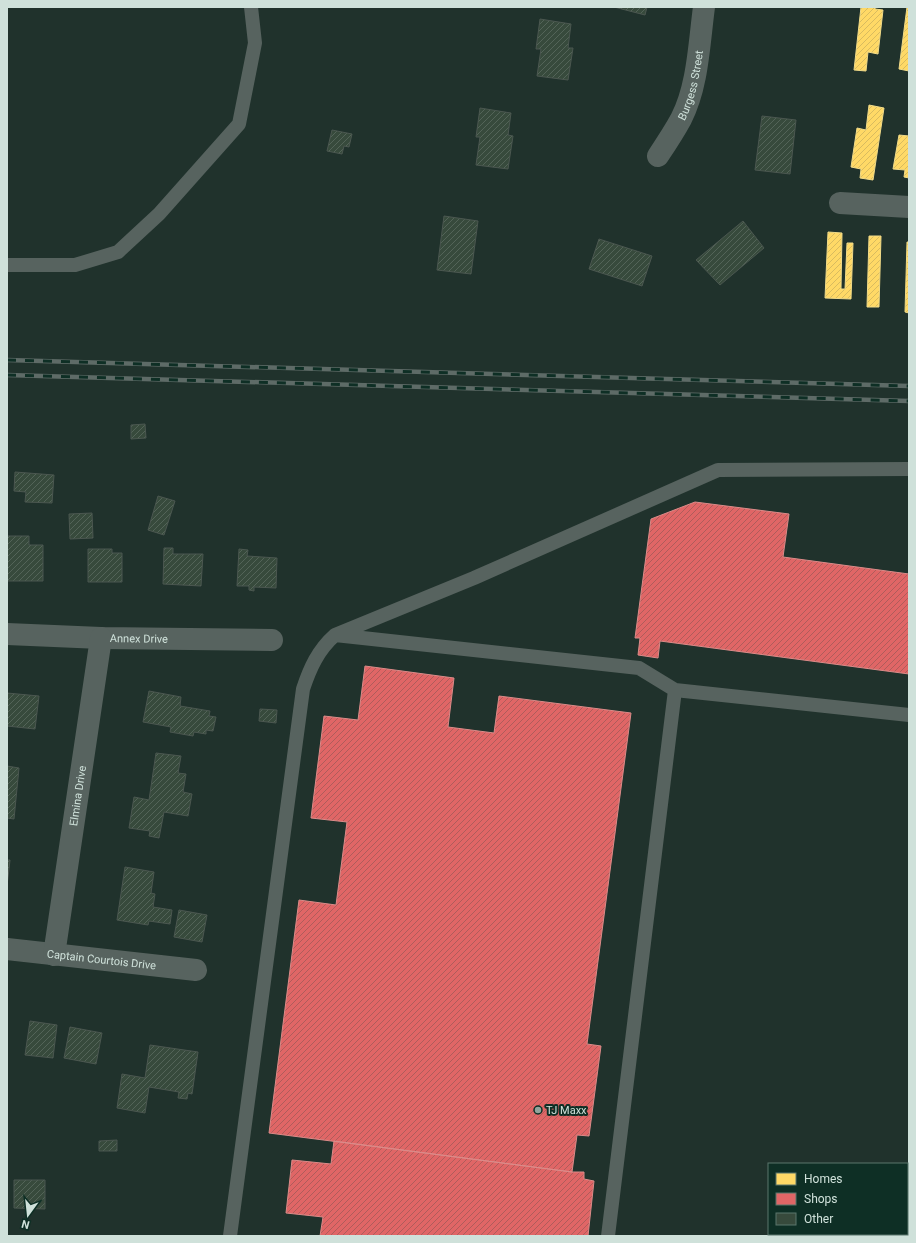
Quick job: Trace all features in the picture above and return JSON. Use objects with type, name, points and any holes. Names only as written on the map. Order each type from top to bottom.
[{"type":"street","name":"Burgess Street","points":[[658,156],[682,118],[689,97],[695,73],[704,7]]},
{"type":"street","points":[[840,203],[909,207]]},
{"type":"street","name":"Annex Drive","points":[[7,634],[101,638],[272,640]]},
{"type":"street","name":"Elmina Drive","points":[[54,955],[101,638]]},
{"type":"street","name":"Captain Courtois Drive","points":[[7,949],[196,970]]},
{"type":"lane","points":[[7,265],[75,265],[118,252],[159,214],[239,124],[255,43],[251,7]]},
{"type":"lane","points":[[230,1236],[303,689],[316,657],[325,644],[335,635],[474,578],[718,470],[909,469]]},
{"type":"lane","points":[[335,635],[639,668],[675,690],[909,715]]},
{"type":"lane","points":[[608,1236],[675,690]]},
{"type":"building: Homes","points":[[861,7],[875,7],[875,9],[883,10],[878,54],[868,52],[866,71],[854,70]]},
{"type":"building: Homes","points":[[907,7],[909,7],[909,71],[899,69]]},
{"type":"building: Homes","points":[[869,105],[884,108],[873,180],[860,178],[861,169],[851,167],[857,128],[866,130]]},
{"type":"building: Homes","points":[[899,135],[909,136],[909,178],[904,177],[905,170],[893,169]]},
{"type":"building: Homes","points":[[828,232],[842,233],[841,289],[845,289],[847,243],[853,243],[851,299],[825,298]]},
{"type":"building: Homes","points":[[869,236],[881,236],[879,307],[867,307]]},
{"type":"building: Homes","points":[[907,242],[909,242],[909,313],[905,312]]},
{"type":"building: Shops","points":[[695,502],[789,514],[783,557],[909,574],[909,674],[660,641],[658,658],[638,655],[640,638],[635,638],[651,519]]},
{"type":"building: Shops","points":[[365,666],[454,678],[448,727],[494,733],[499,696],[631,713],[587,1044],[601,1046],[589,1136],[577,1135],[572,1172],[269,1133],[299,900],[336,905],[347,822],[311,818],[324,716],[358,720]]},
{"type":"building: Shops","points":[[334,1141],[572,1172],[584,1172],[584,1179],[594,1181],[588,1236],[320,1236],[323,1217],[286,1213],[292,1160],[331,1164]]},
{"type":"building: Other","points":[[614,7],[647,7],[645,15]]},
{"type":"building: Other","points":[[540,19],[571,24],[568,48],[573,48],[568,80],[537,76],[541,49],[536,49]]},
{"type":"building: Other","points":[[480,108],[511,113],[508,135],[513,136],[508,169],[476,165],[480,137],[476,137]]},
{"type":"building: Other","points":[[762,116],[796,120],[790,174],[755,170]]},
{"type":"building: Other","points":[[332,130],[352,134],[349,147],[344,146],[342,154],[327,151]]},
{"type":"building: Other","points":[[444,216],[478,221],[471,274],[437,270]]},
{"type":"building: Other","points":[[743,221],[764,248],[720,285],[696,260]]},
{"type":"building: Other","points":[[599,239],[652,256],[642,286],[589,269]]},
{"type":"building: Other","points":[[145,424],[146,438],[131,439],[131,425]]},
{"type":"building: Other","points":[[15,472],[54,475],[52,503],[25,502],[26,492],[14,491]]},
{"type":"building: Other","points":[[158,496],[175,501],[164,535],[148,530]]},
{"type":"building: Other","points":[[92,513],[93,538],[70,539],[69,514]]},
{"type":"building: Other","points":[[7,536],[29,536],[29,545],[43,545],[43,581],[7,581]]},
{"type":"building: Other","points":[[164,548],[173,548],[173,554],[203,554],[201,586],[163,584]]},
{"type":"building: Other","points":[[88,549],[112,549],[112,553],[122,553],[122,582],[88,582]]},
{"type":"building: Other","points":[[239,549],[248,550],[247,556],[277,558],[276,588],[254,587],[254,591],[249,590],[249,586],[237,586]]},
{"type":"building: Other","points":[[149,691],[181,697],[180,706],[210,711],[209,716],[216,717],[213,731],[206,730],[206,734],[194,732],[193,736],[170,732],[171,727],[143,722]]},
{"type":"building: Other","points":[[7,693],[39,696],[35,729],[7,726]]},
{"type":"building: Other","points":[[260,709],[277,710],[276,723],[259,721]]},
{"type":"building: Other","points":[[156,753],[181,756],[178,773],[186,774],[183,792],[192,794],[188,816],[164,812],[159,838],[149,836],[150,831],[129,828],[134,797],[149,800]]},
{"type":"building: Other","points":[[7,766],[19,768],[14,819],[7,818]]},
{"type":"building: Other","points":[[7,860],[10,860],[7,886]]},
{"type":"building: Other","points":[[125,867],[154,872],[151,893],[155,894],[153,907],[172,910],[170,924],[149,921],[148,925],[117,920]]},
{"type":"building: Other","points":[[179,910],[207,915],[202,942],[174,937]]},
{"type":"building: Other","points":[[30,1021],[57,1025],[53,1058],[25,1055]]},
{"type":"building: Other","points":[[70,1027],[102,1033],[96,1064],[64,1058]]},
{"type":"building: Other","points":[[150,1045],[198,1052],[192,1094],[188,1093],[187,1099],[178,1098],[179,1092],[149,1087],[145,1113],[117,1108],[122,1074],[145,1078]]},
{"type":"building: Other","points":[[117,1140],[117,1151],[99,1151],[99,1141]]},
{"type":"building: Other","points":[[14,1180],[45,1180],[45,1209],[14,1208]]},
{"type":"railway","points":[[7,360],[909,386]]},
{"type":"railway","points":[[7,375],[909,401]]},
{"type":"place","name":"TJ Maxx","points":[[538,1110]]}]
